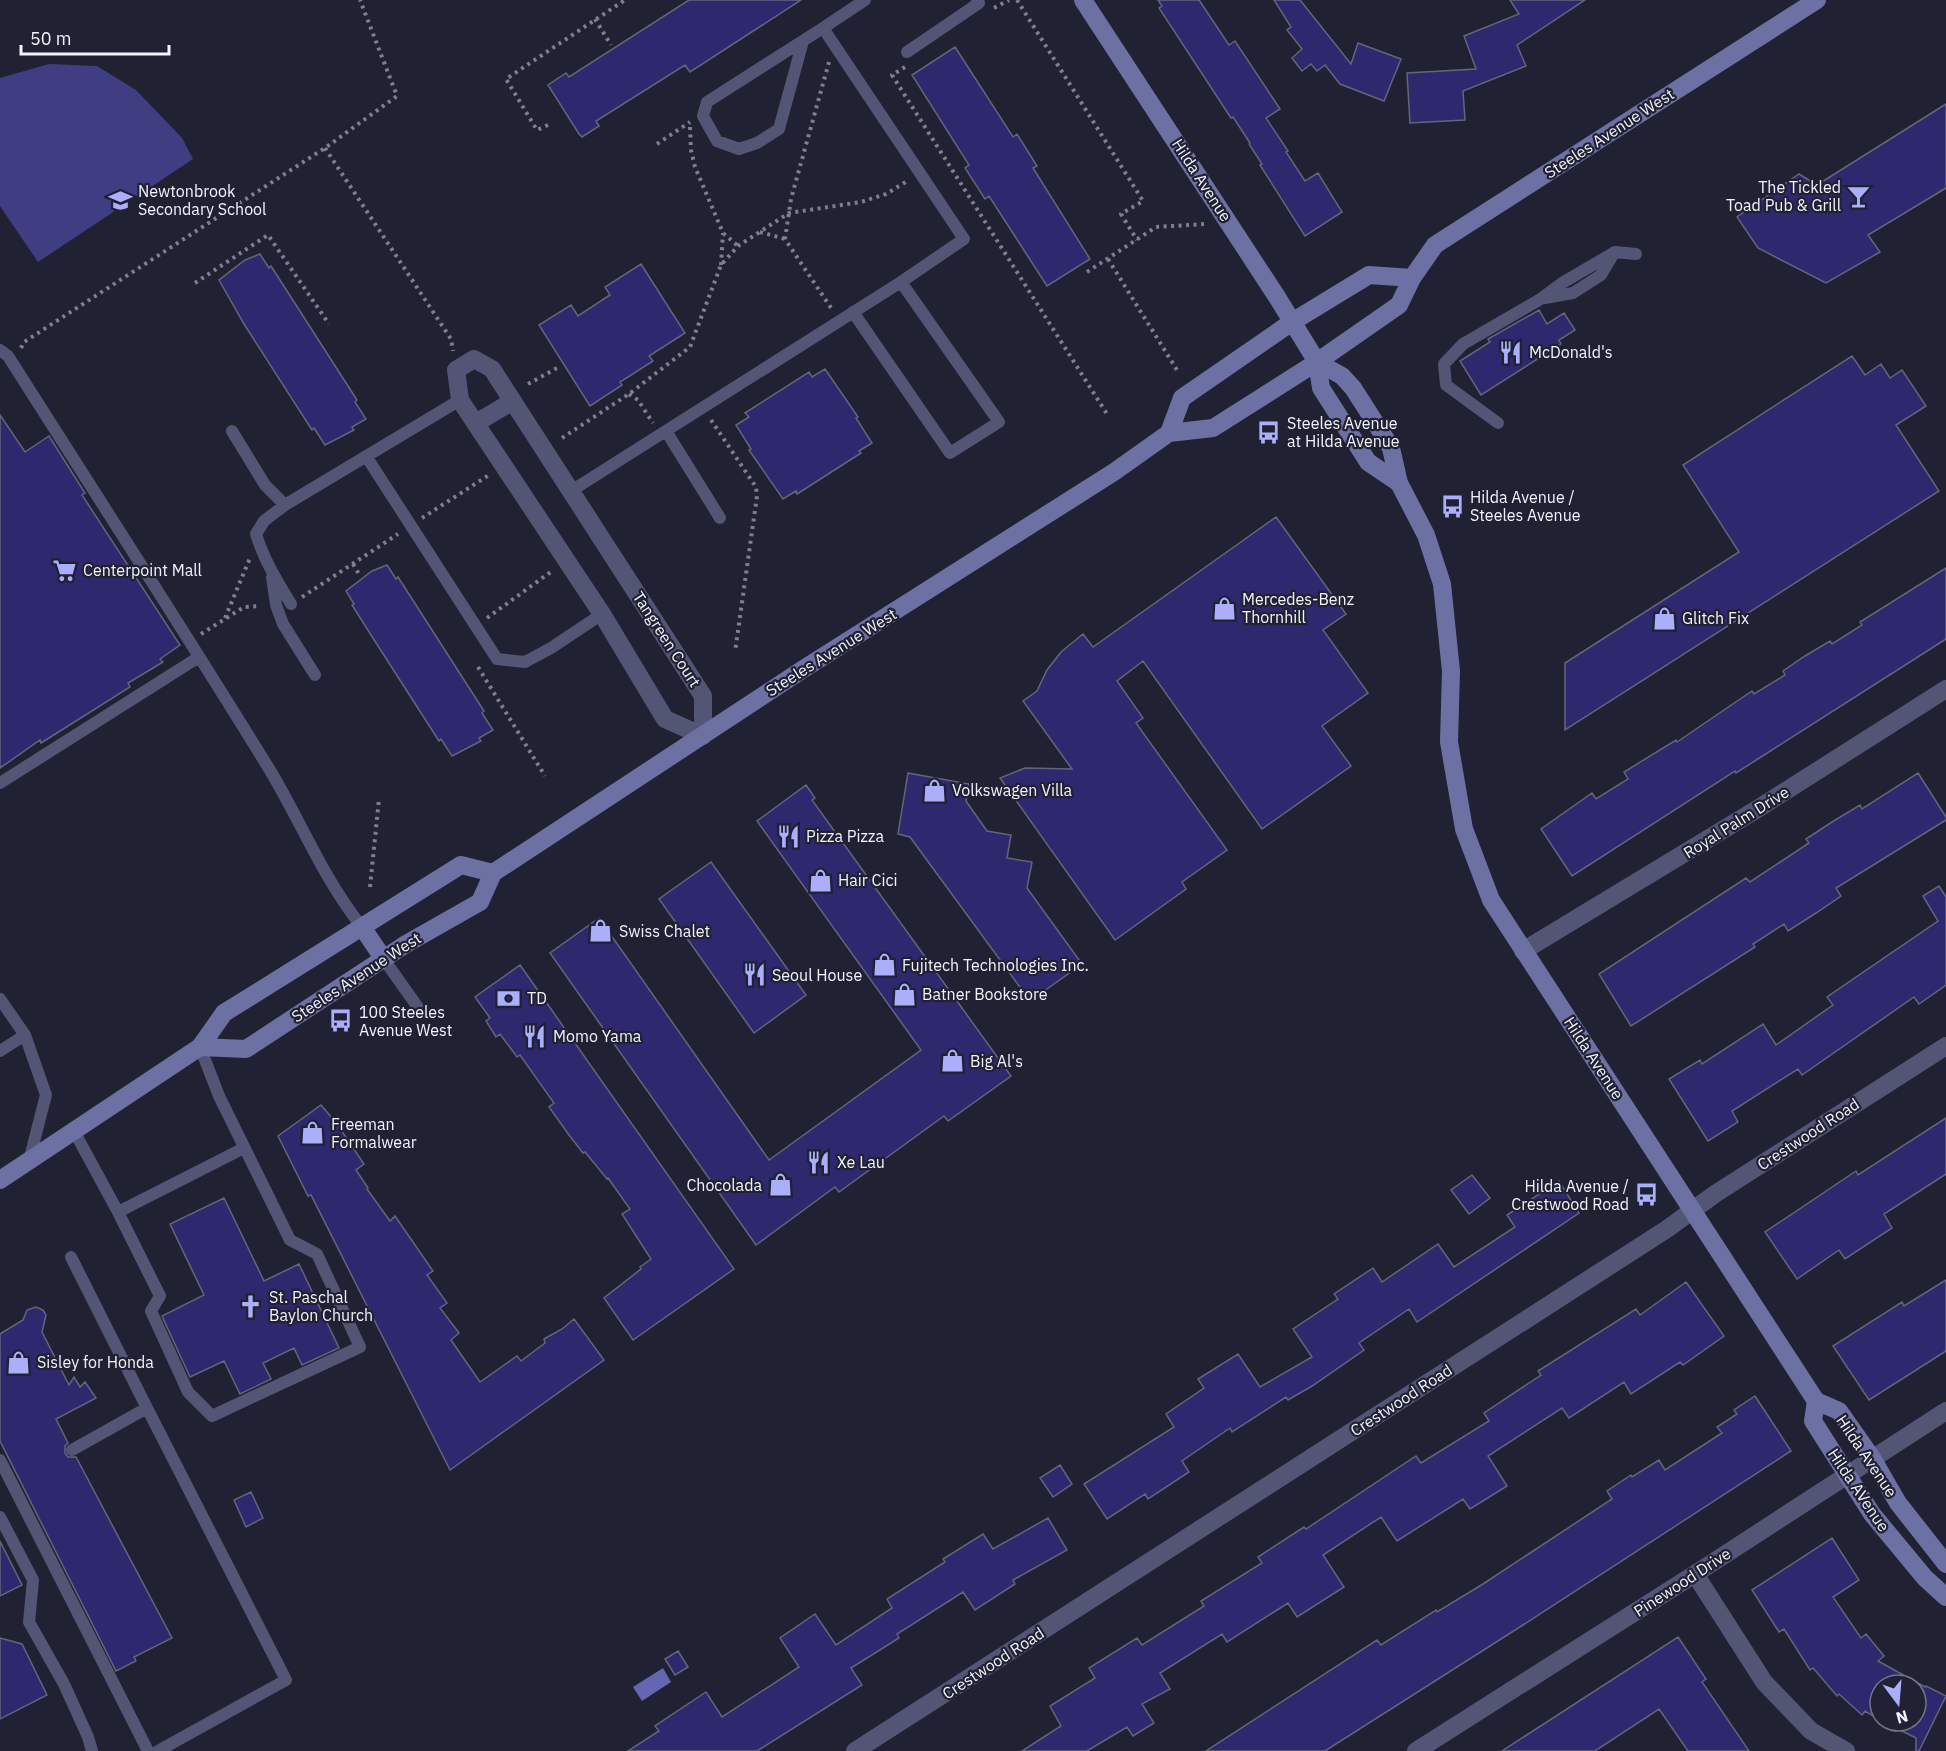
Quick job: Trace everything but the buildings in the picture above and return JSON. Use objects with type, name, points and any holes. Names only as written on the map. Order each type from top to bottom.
[{"type":"main road","name":"Hilda Avenue","points":[[1083,0],[1317,362],[1321,388],[1368,462],[1399,483]]},
{"type":"main road","name":"Steeles Avenue West","points":[[200,1047],[246,1049],[383,958],[480,902],[493,873],[805,668],[1114,472],[1169,433],[1213,428],[1317,362],[1399,305],[1412,278],[1435,246],[1817,0]]},
{"type":"main road","points":[[1169,433],[1182,398],[1292,322],[1369,275],[1412,278]]},
{"type":"main road","name":"Hilda Avenue","points":[[1317,362],[1342,376],[1353,388],[1391,448],[1399,483],[1426,535],[1442,585],[1451,671],[1449,742],[1464,829],[1491,900],[1816,1401],[1839,1411],[1872,1458],[1898,1503],[1946,1564]]},
{"type":"main road","points":[[0,1180],[200,1047],[224,1013],[461,865],[493,873]]},
{"type":"main road","points":[[362,927],[383,958]]},
{"type":"main road","name":"Hilda AVenue","points":[[1816,1401],[1813,1421],[1872,1514],[1925,1578],[1946,1597]]},
{"type":"street","name":"Tangreen Court","points":[[456,370],[474,359],[492,369],[702,696],[703,736]]},
{"type":"street","points":[[456,370],[460,400],[602,614],[665,719],[703,736]]},
{"type":"street","points":[[476,423],[513,401]]},
{"type":"street","name":"Royal Palm Drive","points":[[1523,951],[1759,808],[1946,689]]},
{"type":"street","name":"Crestwood Road","points":[[855,1751],[1946,1046]]},
{"type":"street","name":"Pinewood Drive","points":[[1416,1751],[1946,1411]]},
{"type":"street","points":[[1695,1574],[1764,1682],[1811,1731],[1846,1751]]},
{"type":"lane","points":[[803,41],[779,129],[756,143],[739,148],[717,141],[703,116],[706,102],[865,0]]},
{"type":"lane","points":[[909,57],[979,3],[977,0]]},
{"type":"lane","points":[[571,491],[901,282],[964,239],[823,28]]},
{"type":"lane","points":[[1498,423],[1446,385],[1444,364],[1463,344],[1543,298],[1562,283],[1615,252],[1636,254]]},
{"type":"lane","points":[[853,312],[950,453],[999,422],[901,282]]},
{"type":"lane","points":[[0,350],[8,356],[199,657],[269,769],[345,906],[362,927]]},
{"type":"lane","points":[[291,604],[272,573],[256,534],[264,521],[285,505],[460,400]]},
{"type":"lane","points":[[232,431],[265,485],[285,505]]},
{"type":"lane","points":[[663,433],[720,518]]},
{"type":"lane","points":[[366,456],[409,526],[497,659],[525,662],[551,648],[602,614]]},
{"type":"lane","points":[[272,573],[276,605],[283,624],[315,675]]},
{"type":"lane","points":[[0,783],[199,657]]},
{"type":"lane","points":[[383,958],[417,1006]]},
{"type":"lane","points":[[0,999],[25,1035],[46,1095],[29,1161]]},
{"type":"lane","points":[[0,1051],[25,1035]]},
{"type":"lane","points":[[74,1131],[160,1296],[151,1311],[189,1392],[212,1416],[360,1347],[317,1254],[290,1240],[219,1096],[200,1047]]},
{"type":"lane","points":[[118,1212],[244,1148]]},
{"type":"lane","points":[[71,1257],[286,1680],[158,1751]]},
{"type":"lane","points":[[72,1450],[147,1408]]},
{"type":"lane","points":[[0,1460],[16,1482],[148,1751]]},
{"type":"lane","points":[[0,1517],[33,1580],[29,1622],[64,1684],[92,1751]]},
{"type":"path","points":[[21,348],[24,342],[325,148],[397,96],[360,0]]},
{"type":"path","points":[[548,125],[537,130],[506,79],[625,0]]},
{"type":"path","points":[[986,13],[1009,0]]},
{"type":"path","points":[[1017,0],[1143,201],[1121,214],[1137,240]]},
{"type":"path","points":[[595,19],[611,45]]},
{"type":"path","points":[[785,239],[790,199],[826,66],[836,48]]},
{"type":"path","points":[[909,57],[892,75],[1107,414]]},
{"type":"path","points":[[657,144],[703,116]]},
{"type":"path","points":[[690,122],[691,150],[695,167],[723,233],[738,246]]},
{"type":"path","points":[[325,148],[451,339],[456,370]]},
{"type":"path","points":[[721,266],[738,246],[789,213],[861,202],[886,194],[920,174]]},
{"type":"path","points":[[1087,273],[1156,227],[1206,224]]},
{"type":"path","points":[[759,232],[785,239],[839,321]]},
{"type":"path","points":[[562,438],[629,394],[690,347],[721,266],[723,233]]},
{"type":"path","points":[[195,284],[268,235],[329,324]]},
{"type":"path","points":[[1108,259],[1177,370]]},
{"type":"path","points":[[528,384],[557,368]]},
{"type":"path","points":[[629,394],[638,400],[663,433]]},
{"type":"path","points":[[703,408],[756,487],[757,496],[735,652]]},
{"type":"path","points":[[291,604],[490,475]]},
{"type":"path","points":[[225,619],[251,555],[261,549]]},
{"type":"path","points":[[353,564],[360,576]]},
{"type":"path","points":[[476,625],[553,571]]},
{"type":"path","points":[[189,642],[244,607],[276,605]]},
{"type":"path","points":[[478,668],[545,776]]},
{"type":"path","points":[[370,887],[379,799]]},
{"type":"shaded area","points":[[49,64],[97,66],[136,90],[182,138],[193,159],[38,262],[0,206],[0,78]]},
{"type":"shaded area","points":[[663,1668],[671,1682],[642,1701],[633,1687]]},
{"type":"place","name":"The Tickled Toad Pub & Grill","points":[[1859,196]]},
{"type":"place","name":"Newtonbrook Secondary School","points":[[120,200]]},
{"type":"place","name":"McDonald's","points":[[1511,352]]},
{"type":"place","name":"Steeles Avenue at Hilda Avenue","points":[[1269,432]]},
{"type":"place","name":"Hilda Avenue / Steeles Avenue","points":[[1452,506]]},
{"type":"place","name":"Centerpoint Mall","points":[[65,570]]},
{"type":"place","name":"Mercedes-Benz Thornhill","points":[[1224,608]]},
{"type":"place","name":"Glitch Fix","points":[[1664,618]]},
{"type":"place","name":"Volkswagen Villa","points":[[934,790]]},
{"type":"place","name":"Pizza Pizza","points":[[788,836]]},
{"type":"place","name":"Hair Cici","points":[[820,880]]},
{"type":"place","name":"Swiss Chalet","points":[[601,931]]},
{"type":"place","name":"Fujitech Technologies Inc.","points":[[884,965]]},
{"type":"place","name":"Seoul House","points":[[754,975]]},
{"type":"place","name":"Batner Bookstore","points":[[904,994]]},
{"type":"place","name":"TD","points":[[509,998]]},
{"type":"place","name":"100 Steeles Avenue West","points":[[341,1021]]},
{"type":"place","name":"Momo Yama","points":[[535,1036]]},
{"type":"place","name":"Big Al's","points":[[952,1061]]},
{"type":"place","name":"Freeman Formalwear","points":[[313,1133]]},
{"type":"place","name":"Xe Lau","points":[[819,1162]]},
{"type":"place","name":"Chocolada","points":[[780,1185]]},
{"type":"place","name":"Hilda Avenue / Crestwood Road","points":[[1647,1195]]},
{"type":"place","name":"St. Paschal Baylon Church","points":[[251,1306]]},
{"type":"place","name":"Sisley for Honda","points":[[19,1362]]}]
